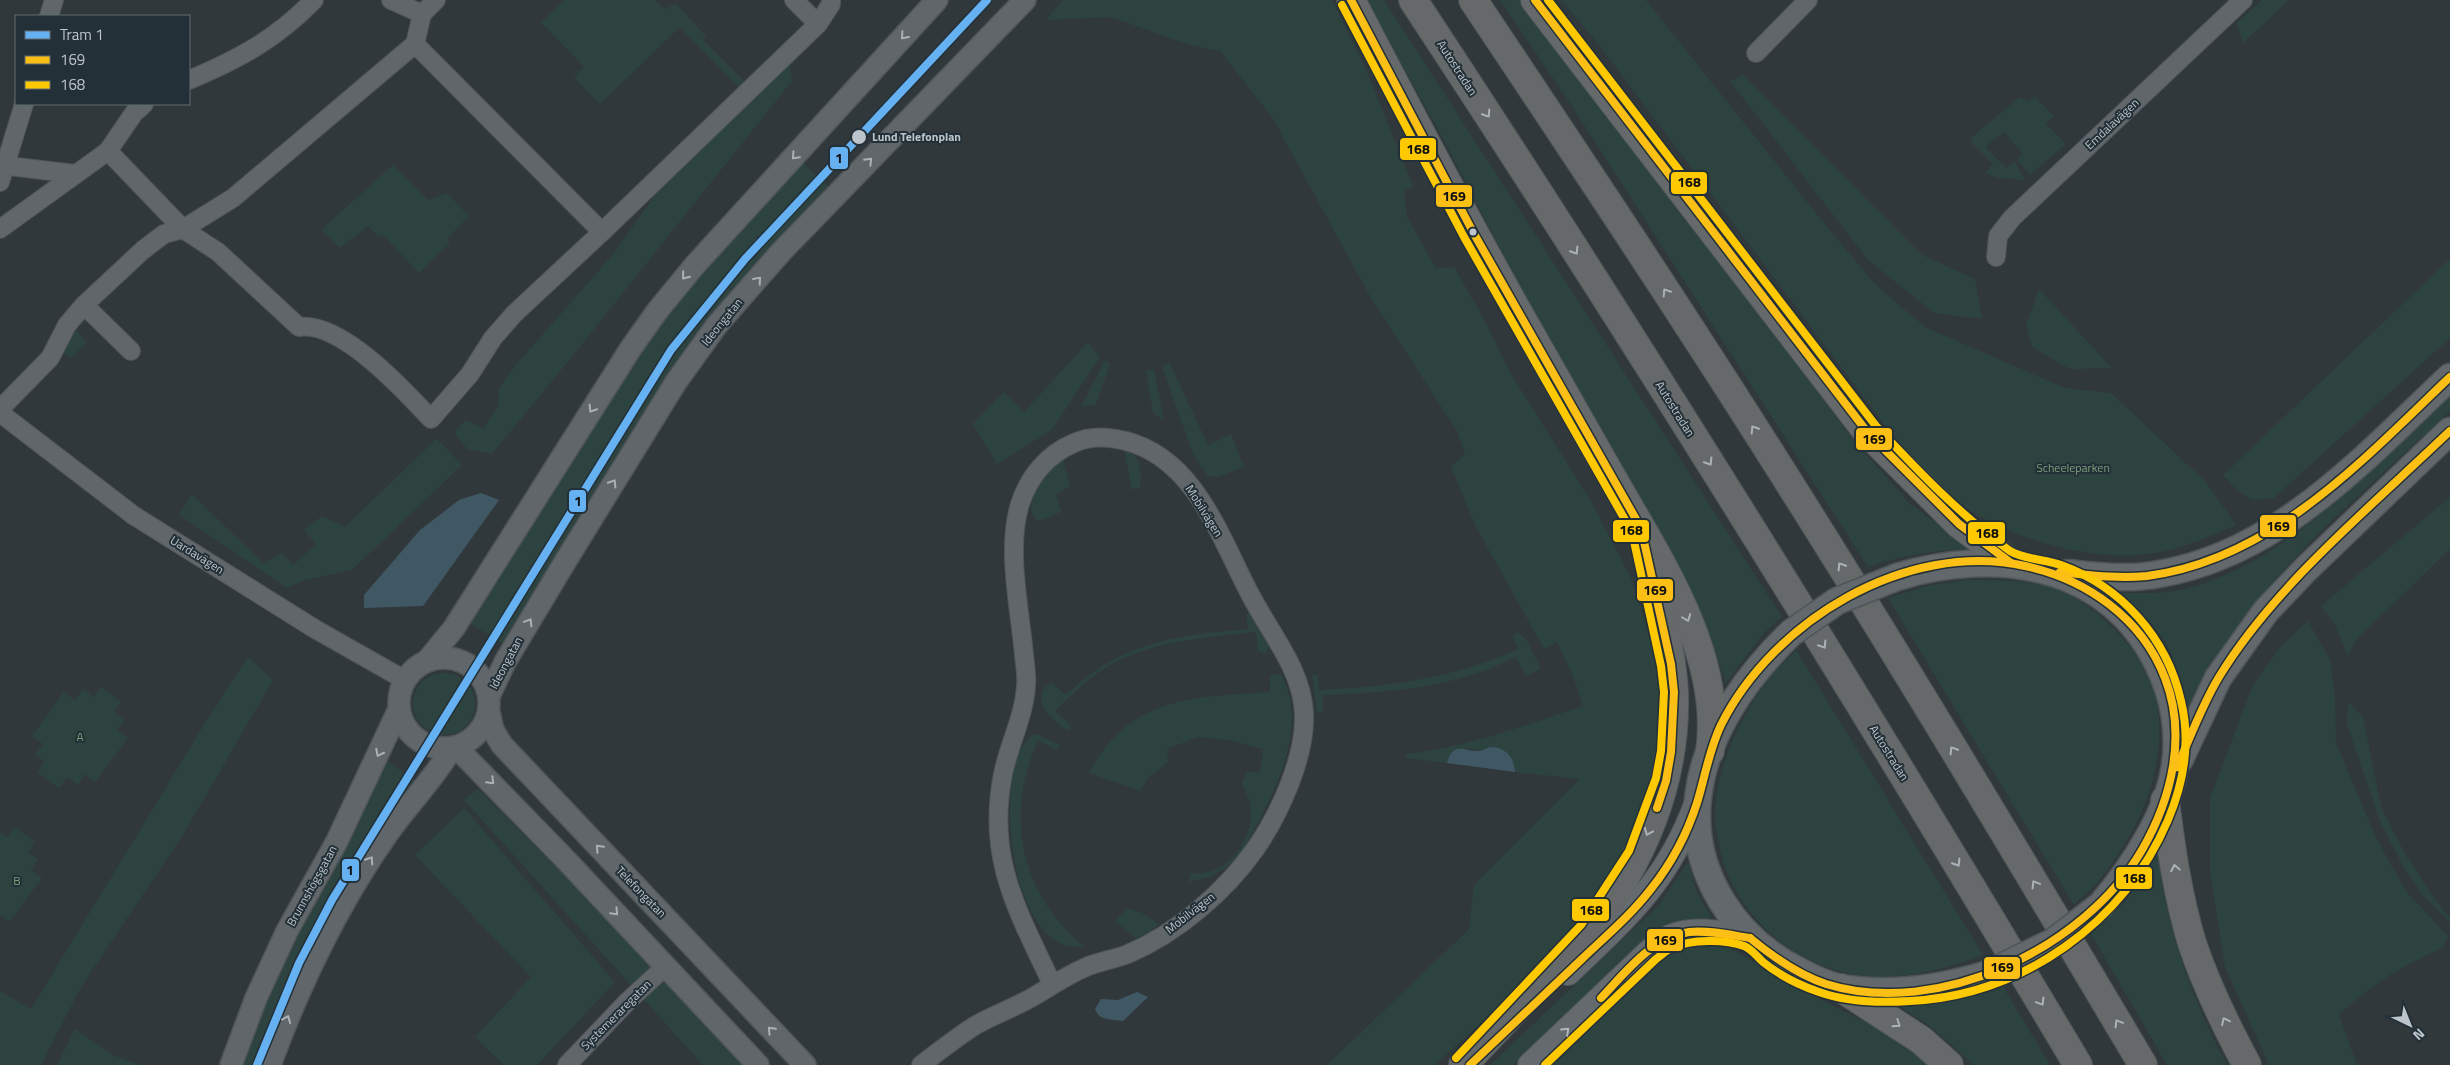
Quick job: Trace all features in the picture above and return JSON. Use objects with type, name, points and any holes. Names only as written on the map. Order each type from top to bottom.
[{"type":"highway","points":[[1351,0],[1473,232],[1641,528],[1683,609],[1708,679],[1712,710],[1710,751]]},
{"type":"highway","name":"Autostradan","points":[[1413,0],[1737,507],[1932,822],[2078,1065]]},
{"type":"highway","points":[[1473,0],[1622,224],[1789,482],[2143,1065]]},
{"type":"highway","points":[[1535,0],[1868,432],[1959,524],[2011,563]]},
{"type":"highway","points":[[1463,1065],[1589,931],[1638,856],[1666,781],[1671,752],[1674,692],[1666,638],[1641,528]]},
{"type":"highway","points":[[2164,800],[2179,890],[2192,942],[2206,982],[2247,1065]]},
{"type":"highway","points":[[1841,988],[1921,1040],[1949,1065]]},
{"type":"main road","points":[[1470,1065],[1604,938],[1650,890],[1683,838],[1698,798],[1710,751],[1730,707],[1766,658],[1791,633],[1838,601],[1897,577],[1944,565],[1988,562],[2011,563],[2045,570],[2133,577],[2184,569],[2228,554],[2262,536],[2320,495],[2450,377]]},
{"type":"main road","points":[[1698,798],[1699,831],[1711,882],[1726,910],[1750,938],[1785,965],[1823,983],[1841,988],[1900,992],[1943,986],[1985,975],[2053,942],[2101,905],[2136,861],[2164,800],[2174,771],[2218,678],[2260,618],[2306,569],[2450,431]]},
{"type":"main road","points":[[2045,570],[2076,581],[2097,593],[2129,620],[2151,650],[2165,678],[2174,712],[2176,748],[2174,771]]},
{"type":"main road","points":[[1530,1065],[1650,951],[1670,937],[1688,933],[1717,932],[1750,938]]},
{"type":"street","points":[[49,15],[54,0]]},
{"type":"street","points":[[190,80],[226,64],[263,44],[293,22],[314,0]]},
{"type":"street","points":[[391,0],[422,14]]},
{"type":"street","points":[[0,409],[50,358],[67,325],[84,305],[164,234],[182,229],[233,198],[415,44],[422,14],[436,0]]},
{"type":"street","points":[[794,0],[818,24]]},
{"type":"street","points":[[108,151],[182,229],[218,252],[299,328],[311,326],[324,331],[364,354],[396,381],[430,420],[470,374],[493,338],[514,314],[818,24],[831,4],[831,0]]},
{"type":"street","points":[[427,661],[454,628],[631,348],[658,310],[695,265],[937,0]]},
{"type":"street","name":"Ideongatan","points":[[489,704],[506,662],[590,521],[676,382],[718,325],[781,252],[1024,0]]},
{"type":"street","points":[[1756,53],[1808,0]]},
{"type":"street","name":"Emdalavägen","points":[[1996,257],[1998,236],[2012,218],[2243,0]]},
{"type":"street","points":[[415,44],[602,232]]},
{"type":"street","points":[[24,105],[2,171],[75,174]]},
{"type":"street","points":[[0,229],[108,151],[134,113],[143,105]]},
{"type":"street","points":[[84,305],[131,352]]},
{"type":"street","name":"Uardavägen","points":[[0,414],[133,515],[308,624],[405,680]]},
{"type":"street","name":"Mobilvägen","points":[[920,1065],[979,1023],[1028,1000],[1052,984],[1088,966],[1111,960],[1148,944],[1194,913],[1223,885],[1255,848],[1276,814],[1296,762],[1304,722],[1301,690],[1295,675],[1197,494],[1172,466],[1155,452],[1139,445],[1109,438],[1088,438],[1078,441],[1048,459],[1036,472],[1026,489],[1019,509],[1016,526],[1015,574],[1026,684],[1022,714],[1004,769],[998,814],[998,833],[1003,869],[1014,901],[1052,984]]},
{"type":"street","points":[[440,657],[463,661],[482,678],[489,704],[479,733],[467,742],[454,747],[432,747],[416,738],[403,723],[399,709],[399,699],[405,680],[416,667],[427,661],[440,657]]},
{"type":"street","name":"Telefongatan","points":[[489,704],[493,730],[502,745],[805,1065]]},
{"type":"street","name":"Brunnshögsgatan","points":[[232,1065],[256,998],[287,931],[337,841],[399,709]]},
{"type":"street","points":[[454,747],[666,966],[758,1065]]},
{"type":"street","points":[[270,1065],[286,1022],[337,915],[389,831],[435,775],[454,747]]},
{"type":"street","name":"Systemeraregatan","points":[[567,1065],[628,1001],[666,966]]},
{"type":"green space","points":[[564,0],[655,0],[664,9],[676,4],[706,36],[703,40],[745,82],[739,88],[680,27],[600,104],[574,77],[584,67],[541,22]]},
{"type":"green space","points":[[1063,0],[1332,0],[1365,67],[1414,188],[1404,190],[1407,217],[1436,268],[1454,267],[1484,319],[1511,374],[1591,501],[1631,578],[1656,656],[1660,708],[1654,772],[1643,814],[1619,866],[1582,922],[1547,961],[1435,1065],[1327,1065],[1469,929],[1474,885],[1580,779],[1515,772],[1514,764],[1497,756],[1467,748],[1451,754],[1447,763],[1407,758],[1405,754],[1473,741],[1583,706],[1573,676],[1557,642],[1544,649],[1476,527],[1451,467],[1465,454],[1457,431],[1371,298],[1272,117],[1220,51],[1190,45],[1111,17],[1046,20]]},
{"type":"green space","points":[[1366,0],[1384,0],[1782,617],[1762,635],[1726,683],[1709,632],[1683,574],[1518,283],[1440,133]]},
{"type":"green space","points":[[1500,0],[1523,0],[1855,442],[1910,504],[1973,549],[1920,554],[1868,567],[1572,106]]},
{"type":"green space","name":"Scheeleparken","points":[[1561,0],[1646,0],[1819,217],[1875,284],[1927,328],[2065,388],[2111,393],[2206,482],[2236,525],[2176,548],[2151,554],[2116,555],[2068,549],[2019,535],[1976,514],[1958,502],[1929,476],[1887,428],[1600,46]]},
{"type":"green space","points":[[2262,0],[2289,0],[2243,43],[2237,23]]},
{"type":"green space","points":[[821,27],[790,66],[792,81],[492,454],[467,449],[454,432],[465,420],[484,428],[498,406],[499,388],[515,366],[615,252],[667,178]]},
{"type":"green space","points":[[1743,75],[1922,255],[1975,279],[1982,319],[1934,313],[1868,260],[1730,81]]},
{"type":"green space","points":[[2035,96],[2054,117],[2045,123],[2066,144],[2030,175],[2017,160],[2023,154],[2004,132],[1985,147],[2006,168],[2015,161],[2025,180],[1999,178],[1985,173],[1993,164],[1970,141],[1973,136],[2020,97],[2028,102]]},
{"type":"green space","points":[[800,160],[831,189],[746,280],[506,646],[468,622],[643,342],[678,295]]},
{"type":"green space","points":[[393,165],[428,200],[447,193],[469,216],[447,239],[450,243],[419,273],[382,234],[379,237],[368,226],[340,248],[321,230]]},
{"type":"green space","points":[[2450,259],[2450,338],[2274,498],[2252,500],[2236,489],[2223,475]]},
{"type":"green space","points":[[2039,289],[2112,368],[2070,369],[2032,347],[2026,326]]},
{"type":"green space","points":[[73,327],[87,342],[71,358],[61,350]]},
{"type":"green space","points":[[1088,342],[1100,357],[1052,430],[997,464],[973,424],[1004,392],[1024,412]]},
{"type":"green space","points":[[1105,360],[1110,364],[1096,404],[1081,407]]},
{"type":"green space","points":[[1169,362],[1208,445],[1231,434],[1244,467],[1218,477],[1208,476],[1193,454],[1162,367]]},
{"type":"green space","points":[[1154,369],[1164,420],[1153,413],[1146,371]]},
{"type":"green space","points":[[2450,396],[2450,411],[2339,513],[2268,588],[2236,628],[2209,670],[2188,714],[2180,676],[2167,646],[2149,620],[2121,593],[2164,592],[2189,588],[2226,575],[2261,556],[2296,533],[2361,480]]},
{"type":"green space","points":[[437,438],[462,465],[352,570],[305,580],[287,588],[179,515],[192,494],[263,563],[282,553],[293,565],[316,544],[304,530],[322,516],[345,527]]},
{"type":"green space","points":[[1124,451],[1133,454],[1137,459],[1141,478],[1139,489],[1132,489]]},
{"type":"green space","points":[[1063,460],[1070,486],[1056,495],[1061,512],[1038,521],[1031,507],[1033,498],[1043,480]]},
{"type":"green space","points":[[2450,497],[2450,549],[2357,639],[2348,656],[2335,625],[2321,606]]},
{"type":"green space","points":[[1964,580],[2041,584],[2061,591],[2088,606],[2104,619],[2134,651],[2146,670],[2155,697],[2159,724],[2158,752],[2153,780],[2132,832],[2117,856],[2092,889],[2074,905],[1888,598],[1927,586]]},
{"type":"green space","points":[[1252,613],[1269,643],[1270,647],[1265,654],[1258,651],[1256,632],[1195,639],[1154,648],[1116,662],[1098,673],[1081,686],[1055,711],[1071,725],[1068,731],[1056,722],[1045,709],[1041,695],[1044,689],[1051,683],[1066,695],[1107,663],[1129,652],[1150,644],[1196,634],[1248,629],[1246,614]]},
{"type":"green space","points":[[2308,621],[2330,660],[2335,697],[2336,743],[2376,838],[2406,891],[2448,936],[2443,948],[2415,961],[2375,985],[2339,1015],[2357,1065],[2269,1065],[2225,967],[2210,872],[2210,798],[2253,685],[2281,646]]},
{"type":"green space","points":[[1518,632],[1526,639],[1540,667],[1539,670],[1526,676],[1516,657],[1468,676],[1421,687],[1323,695],[1323,711],[1317,712],[1312,675],[1318,675],[1319,690],[1396,683],[1445,674],[1494,659],[1518,649],[1513,637]]},
{"type":"green space","points":[[1796,650],[1983,955],[1947,967],[1909,975],[1884,977],[1854,974],[1826,967],[1799,954],[1775,938],[1755,917],[1738,894],[1725,868],[1718,839],[1715,816],[1720,780],[1731,744],[1757,695],[1771,676]]},
{"type":"green space","points":[[248,657],[273,680],[183,835],[82,985],[41,1065],[0,1065],[0,991],[31,1009],[210,715]]},
{"type":"green space","points":[[438,673],[450,673],[466,682],[473,692],[475,704],[473,716],[466,726],[450,735],[438,735],[427,730],[418,721],[413,710],[413,698],[418,687],[427,678]]},
{"type":"green space","points":[[1281,674],[1288,692],[1291,710],[1291,729],[1283,767],[1276,785],[1244,849],[1226,868],[1206,878],[1189,882],[1191,873],[1204,873],[1217,869],[1228,862],[1244,842],[1249,830],[1251,817],[1249,801],[1242,783],[1247,771],[1260,773],[1263,749],[1228,740],[1198,737],[1167,749],[1168,762],[1148,778],[1140,791],[1089,773],[1105,748],[1124,729],[1144,715],[1166,706],[1189,700],[1270,692],[1270,675]]},
{"type":"green space","name":"A","points":[[101,687],[121,702],[114,712],[125,720],[117,730],[128,738],[95,782],[85,774],[78,785],[68,777],[59,788],[37,772],[45,762],[35,755],[43,744],[32,736],[64,692],[75,700],[83,689],[94,697]]},
{"type":"green space","points":[[2348,702],[2363,717],[2381,806],[2398,841],[2429,891],[2450,918],[2450,922],[2424,897],[2403,866],[2381,824],[2347,724]]},
{"type":"green space","points":[[1037,734],[1060,745],[1057,750],[1038,741],[1028,769],[1022,797],[1021,824],[1024,852],[1032,878],[1045,903],[1062,926],[1084,946],[1057,942],[1037,921],[1022,889],[1013,850],[1010,811],[1013,775],[1022,747]]},
{"type":"green space","points":[[387,761],[420,784],[264,1065],[239,1065],[300,919],[359,818]]},
{"type":"green space","points":[[478,789],[572,883],[745,1065],[703,1065],[464,800]]},
{"type":"green space","points":[[464,808],[615,982],[537,1065],[504,1065],[475,1037],[531,977],[415,855]]},
{"type":"green space","name":"B","points":[[15,827],[35,842],[28,852],[38,860],[31,870],[42,878],[9,922],[0,915],[0,832],[7,837]]},
{"type":"green space","points":[[2158,855],[2174,937],[2182,963],[2202,1014],[2227,1065],[2167,1065],[2091,934],[2126,901]]},
{"type":"green space","points":[[1688,862],[1697,893],[1712,918],[1672,923],[1655,931],[1632,950],[1566,1018],[1514,1065],[1490,1065],[1659,905]]},
{"type":"green space","points":[[1127,908],[1142,913],[1159,924],[1148,934],[1136,938],[1115,921]]},
{"type":"green space","points":[[1702,944],[1726,946],[1814,996],[1890,1035],[1929,1065],[1549,1065],[1655,958],[1676,949]]},
{"type":"green space","points":[[2003,987],[2050,1065],[1974,1065],[1929,1025],[1899,1006],[1952,1001]]},
{"type":"green space","points":[[75,1029],[113,1055],[140,1065],[57,1065]]},
{"type":"water","points":[[481,493],[499,500],[423,606],[364,608],[364,595],[420,530],[459,500]]},
{"type":"water","points":[[1495,747],[1508,754],[1513,761],[1515,772],[1447,763],[1449,756],[1456,750],[1479,751]]},
{"type":"water","points":[[1137,992],[1148,997],[1123,1021],[1102,1018],[1095,1009],[1101,999],[1118,1000]]},
{"type":"tram line","name":"1","points":[[257,1065],[299,963],[332,900],[671,350],[745,259],[987,0]]},
{"type":"transit line","name":"169","points":[[1351,0],[1473,232],[1641,528],[1671,664],[1674,692],[1671,752],[1666,781],[1657,808]]},
{"type":"transit line","name":"169","points":[[1535,0],[1868,433],[1959,524],[2011,563]]},
{"type":"transit line","name":"168","points":[[1545,1065],[1656,959],[1670,949],[1689,943],[1718,941],[1744,946],[1769,967],[1797,983],[1841,998],[1864,1001],[1910,1001],[1952,996],[1992,985],[2030,968],[2065,947],[2097,921],[2125,891],[2149,857],[2174,806],[2182,776],[2186,747],[2184,716],[2174,678],[2165,656],[2139,618],[2104,587],[2083,575],[2061,565],[2022,556],[2010,551],[1974,523],[1940,492],[1876,426],[1548,0]]},
{"type":"transit line","name":"168","points":[[1342,5],[1464,237],[1632,532],[1661,666],[1664,692],[1661,751],[1656,778],[1629,851],[1581,925],[1456,1058]]},
{"type":"transit line","name":"169","points":[[2060,572],[2114,577],[2147,576],[2192,566],[2235,550],[2275,528],[2313,501],[2349,472],[2450,377]]},
{"type":"transit line","name":"169","points":[[2177,767],[2219,677],[2242,643],[2268,610],[2326,548],[2450,431]]},
{"type":"transit line","name":"169","points":[[1470,1065],[1618,925],[1651,889],[1672,859],[1683,837],[1697,803],[1717,734],[1744,687],[1774,653],[1809,622],[1848,597],[1890,577],[1935,565],[1980,561],[2025,566],[2048,572],[2090,591],[2109,604],[2142,637],[2155,656],[2172,700],[2175,722],[2173,766],[2161,809],[2153,830],[2142,850],[2117,885],[2084,917],[2046,945],[2005,967],[1960,983],[1915,992],[1869,992],[1826,984],[1786,965],[1750,938]]},
{"type":"transit line","name":"169","points":[[1601,998],[1651,948],[1676,935],[1689,932],[1704,932],[1750,938]]},
{"type":"place","name":"Lund Telefonplan","points":[[859,137]]}]
